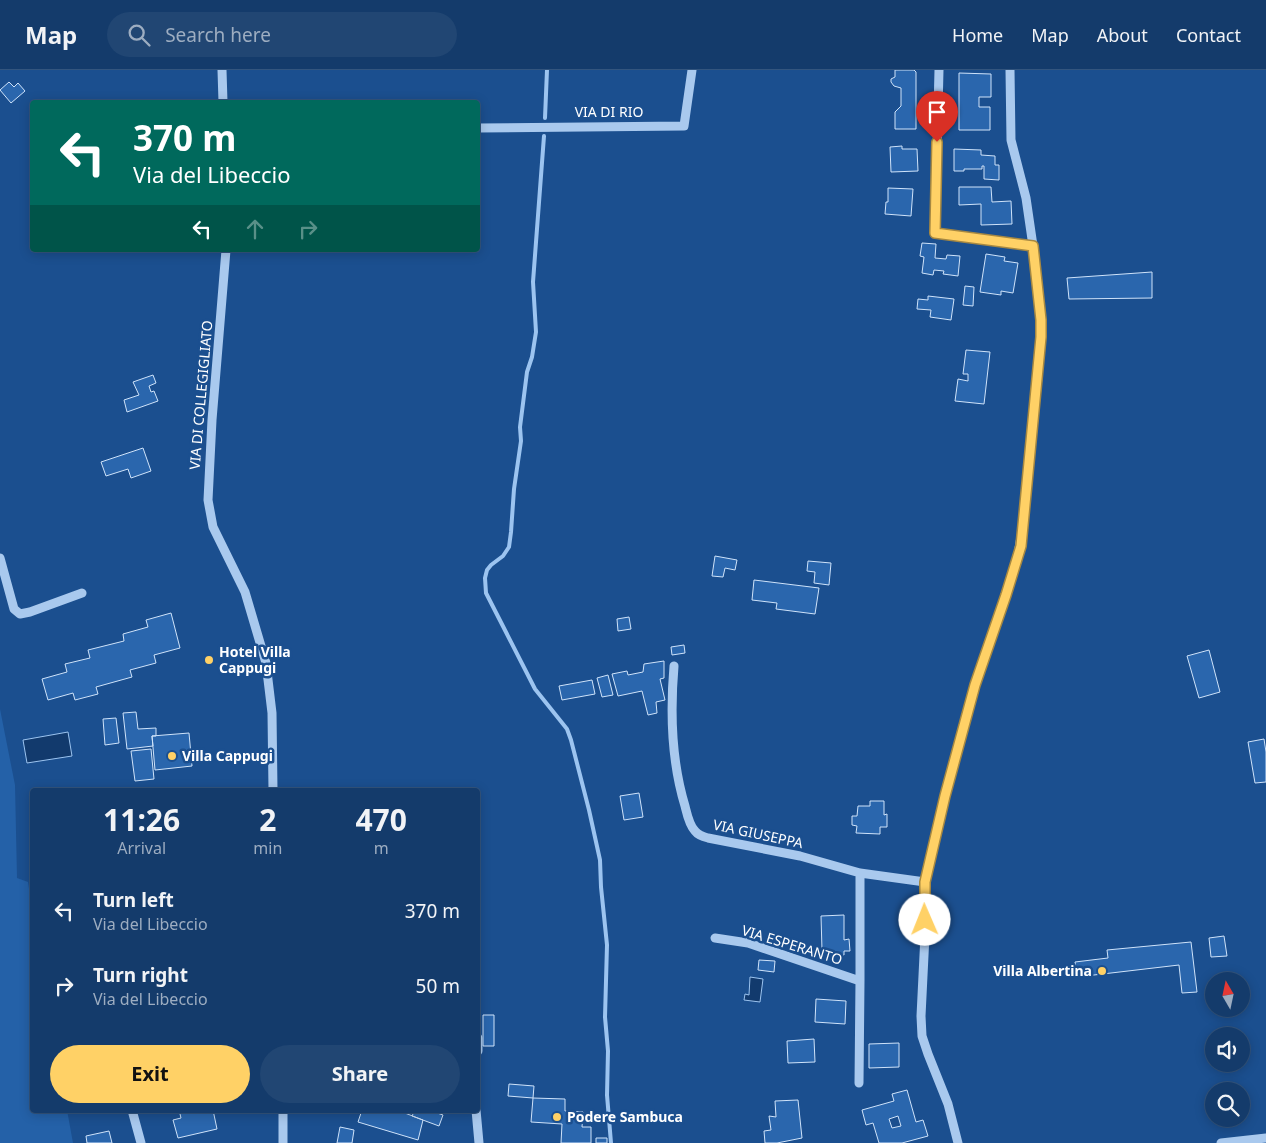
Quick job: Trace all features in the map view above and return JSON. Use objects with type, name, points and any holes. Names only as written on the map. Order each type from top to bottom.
[{"type":"street","points":[[222,70],[223,100]]},
{"type":"street","name":"VIA DI RIO","points":[[480,128],[684,126],[692,70]]},
{"type":"street","points":[[939,70],[935,233],[1033,246]]},
{"type":"street","points":[[958,1143],[948,1104],[922,1036],[925,882],[975,685],[1021,546],[1041,320],[1026,198],[1011,140],[1010,70]]},
{"type":"street","name":"VIA DI COLLEGIGLIATO","points":[[226,252],[208,488],[210,516],[219,540],[245,592],[266,663],[271,704],[273,788]]},
{"type":"street","points":[[0,558],[14,609],[20,614],[82,593]]},
{"type":"street","name":"VIA GIUSEPPA","points":[[674,666],[671,714],[674,754],[684,801],[695,832],[708,838],[800,856],[860,873],[925,882]]},
{"type":"street","name":"VIA ESPERANTO","points":[[859,1083],[860,873]]},
{"type":"street","name":"VIA ESPERANTO","points":[[715,938],[748,943],[860,981]]},
{"type":"street","points":[[133,1113],[140,1143]]},
{"type":"street","points":[[283,1113],[283,1143]]},
{"type":"street","points":[[476,1113],[479,1143]]},
{"type":"street","points":[[1221,1143],[1266,1138]]},
{"type":"shaded area","points":[[0,709],[15,785],[17,878],[28,882],[30,896],[30,1113],[68,1113],[73,1143],[0,1143]]},
{"type":"shaded area","points":[[68,732],[72,756],[27,763],[23,740]]},
{"type":"shaded area","points":[[750,977],[763,979],[760,1002],[744,1000],[745,994],[749,995]]},
{"type":"building","points":[[895,70],[914,70],[916,72],[916,129],[895,129],[895,112],[901,106],[901,88],[894,86],[891,82],[891,79],[895,77]]},
{"type":"building","points":[[959,73],[991,74],[991,97],[979,97],[979,107],[990,107],[990,130],[959,130]]},
{"type":"building","points":[[9,82],[14,87],[18,83],[25,91],[11,103],[0,90]]},
{"type":"building","points":[[902,146],[902,149],[917,149],[918,171],[891,172],[890,147]]},
{"type":"building","points":[[954,149],[981,150],[981,155],[995,156],[995,165],[999,165],[999,180],[984,179],[984,166],[982,166],[982,169],[954,171]]},
{"type":"building","points":[[959,187],[991,187],[992,202],[1011,201],[1012,224],[981,225],[981,204],[959,205]]},
{"type":"building","points":[[888,188],[913,189],[911,216],[885,214],[886,202],[888,202]]},
{"type":"building","points":[[922,243],[936,244],[935,258],[946,259],[947,255],[960,256],[958,276],[943,274],[944,271],[934,270],[933,275],[922,273],[924,257],[920,256]]},
{"type":"building","points":[[986,254],[1005,257],[1004,261],[1018,263],[1013,293],[1001,291],[1001,295],[980,292]]},
{"type":"building","points":[[1152,272],[1152,298],[1069,299],[1067,278]]},
{"type":"building","points":[[965,286],[974,287],[973,306],[963,305]]},
{"type":"building","points":[[928,296],[954,299],[951,320],[930,317],[931,310],[917,309],[918,299],[928,300]]},
{"type":"building","points":[[966,350],[990,352],[984,404],[955,401],[958,379],[968,381],[968,374],[963,374]]},
{"type":"building","points":[[153,375],[156,383],[149,386],[151,392],[154,391],[158,401],[127,412],[124,400],[139,395],[133,382]]},
{"type":"building","points":[[143,448],[151,471],[131,478],[128,469],[106,476],[101,462]]},
{"type":"building","points":[[715,556],[737,560],[735,570],[725,568],[723,577],[712,576]]},
{"type":"building","points":[[808,561],[831,563],[829,585],[814,583],[815,572],[807,571]]},
{"type":"building","points":[[754,580],[819,588],[815,614],[776,609],[777,603],[752,600]]},
{"type":"building","points":[[171,613],[180,648],[154,655],[156,663],[130,670],[132,677],[96,687],[98,694],[75,700],[73,693],[48,700],[42,679],[67,672],[65,664],[90,658],[88,650],[124,641],[123,634],[148,627],[146,620]]},
{"type":"building","points":[[629,617],[631,629],[618,631],[617,619]]},
{"type":"building","points":[[684,645],[685,653],[672,655],[671,647]]},
{"type":"building","points":[[1209,650],[1220,692],[1199,698],[1187,656]]},
{"type":"building","points":[[664,661],[664,678],[660,679],[665,700],[656,702],[657,713],[648,715],[642,691],[618,696],[612,674],[627,671],[628,675],[643,672],[644,664]]},
{"type":"building","points":[[608,675],[613,695],[602,697],[597,678]]},
{"type":"building","points":[[592,680],[595,694],[562,700],[559,686]]},
{"type":"building","points":[[136,712],[138,729],[156,728],[156,736],[152,736],[153,746],[127,749],[123,713]]},
{"type":"building","points":[[116,718],[119,743],[105,745],[103,719]]},
{"type":"building","name":"Villa Cappugi","points":[[189,733],[192,766],[155,770],[152,736]]},
{"type":"building","points":[[1264,739],[1266,782],[1255,783],[1248,742]]},
{"type":"building","points":[[151,749],[154,779],[135,781],[131,751]]},
{"type":"building","points":[[639,793],[643,817],[624,820],[620,796]]},
{"type":"building","points":[[870,801],[884,801],[884,815],[887,814],[887,827],[880,827],[880,834],[856,833],[857,826],[852,825],[852,816],[857,816],[858,806],[870,806]]},
{"type":"building","points":[[844,915],[844,940],[849,939],[850,951],[844,951],[844,955],[828,956],[828,950],[822,950],[821,916]]},
{"type":"building","points":[[1224,936],[1227,956],[1211,957],[1209,938]]},
{"type":"building","name":"Villa Albertina","points":[[1191,942],[1197,992],[1182,993],[1179,965],[1077,977],[1075,962],[1108,958],[1107,950]]},
{"type":"building","points":[[759,960],[775,961],[774,972],[758,970]]},
{"type":"building","points":[[816,999],[846,1001],[845,1024],[815,1022]]},
{"type":"building","points":[[483,1015],[494,1015],[494,1046],[483,1046]]},
{"type":"building","points":[[814,1039],[815,1062],[788,1063],[787,1041]]},
{"type":"building","points":[[899,1043],[899,1067],[869,1068],[869,1044]]},
{"type":"building","points":[[509,1084],[534,1086],[533,1098],[508,1096]]},
{"type":"building","points":[[907,1090],[916,1122],[923,1120],[928,1136],[902,1143],[879,1143],[873,1123],[866,1125],[862,1110],[894,1101],[892,1094]],"holes":[[[898,1116],[901,1126],[892,1128],[889,1119]]]},
{"type":"building","name":"Podere Sambuca","points":[[533,1098],[565,1099],[565,1111],[583,1112],[582,1127],[591,1127],[591,1143],[561,1143],[562,1124],[531,1122]]},
{"type":"building","points":[[798,1100],[802,1138],[777,1143],[765,1143],[764,1131],[771,1130],[769,1116],[776,1117],[775,1101]]},
{"type":"building","points":[[180,1113],[214,1113],[217,1129],[178,1138],[173,1120],[181,1118]]},
{"type":"building","points":[[361,1113],[405,1113],[423,1120],[418,1140],[358,1122]]},
{"type":"building","points":[[414,1113],[437,1113],[443,1115],[439,1126],[412,1116]]},
{"type":"building","points":[[340,1127],[354,1130],[352,1143],[337,1143]]},
{"type":"building","points":[[109,1131],[112,1143],[87,1143],[86,1136]]},
{"type":"building","points":[[596,1138],[607,1138],[607,1143],[596,1143]]},
{"type":"waterway","points":[[545,118],[547,70]]},
{"type":"waterway","points":[[544,136],[533,282],[536,332],[532,357],[527,372],[520,427],[521,441],[514,489],[509,547],[503,556],[487,570],[485,578],[486,593],[535,689],[567,729],[589,810],[600,860],[607,945],[605,1017],[608,1051],[607,1095],[611,1143]]},
{"type":"place","name":"Hotel Villa Cappugi","points":[[209,660]]},
{"type":"place","name":"Villa Cappugi","points":[[172,756]]},
{"type":"place","name":"Villa Albertina","points":[[1102,971]]},
{"type":"place","name":"Podere Sambuca","points":[[557,1117]]},
{"type":"route","points":[[925,920],[925,882],[945,796],[975,685],[1021,546],[1041,337],[1033,246],[935,233],[937,142]]}]
